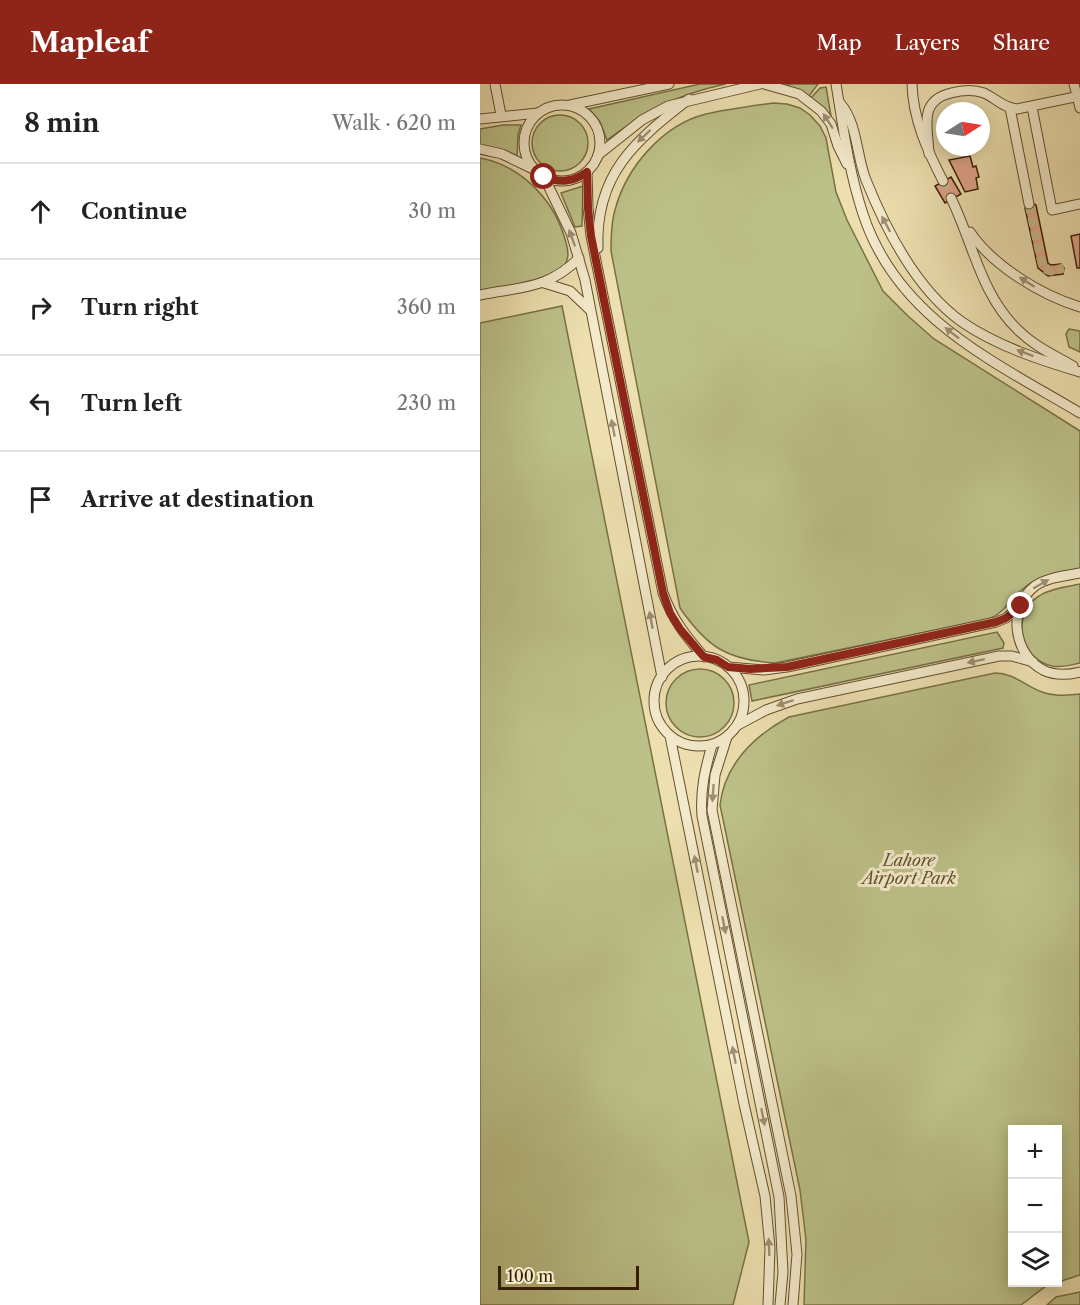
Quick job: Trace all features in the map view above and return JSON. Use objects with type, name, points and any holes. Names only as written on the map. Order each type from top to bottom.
[{"type":"street","points":[[495,84],[501,115]]},
{"type":"street","points":[[480,119],[538,112],[559,104],[570,105],[631,88],[669,84]]},
{"type":"street","points":[[480,149],[502,154],[552,180],[571,180],[587,172],[598,155],[642,120],[668,106],[689,99],[762,84],[799,94],[821,111],[831,124],[838,146],[852,174]]},
{"type":"street","points":[[836,84],[852,174],[862,213],[889,270],[909,296],[964,343],[1080,413]]},
{"type":"street","points":[[912,84],[915,113],[920,132],[943,181]]},
{"type":"street","points":[[1074,84],[1080,108]]},
{"type":"street","points":[[929,154],[927,115],[929,106],[937,98],[960,91],[979,92],[1010,108],[1032,107],[1078,97]]},
{"type":"street","points":[[599,277],[597,238],[600,213],[604,194],[613,175],[629,151],[644,135],[689,99]]},
{"type":"street","points":[[839,102],[849,113],[864,175],[877,208],[893,238],[926,288],[960,321],[980,334],[1018,351],[1080,371]]},
{"type":"street","points":[[570,105],[586,113],[593,120],[600,137],[598,155]]},
{"type":"street","points":[[1032,107],[1052,210],[1080,204]]},
{"type":"street","points":[[1010,108],[1029,204]]},
{"type":"street","points":[[535,170],[526,157],[524,141],[528,125],[538,112]]},
{"type":"street","points":[[587,172],[591,236],[663,593],[670,613],[680,629],[704,657]]},
{"type":"street","points":[[544,177],[563,214],[579,258],[662,677]]},
{"type":"street","points":[[951,198],[962,220],[979,245],[1041,291],[1080,307]]},
{"type":"street","points":[[962,220],[977,266],[996,303],[1018,330],[1041,348],[1080,371]]},
{"type":"street","points":[[480,295],[544,283],[558,276],[579,258]]},
{"type":"street","points":[[544,283],[570,291],[590,311]]},
{"type":"street","points":[[1080,573],[1052,578],[1031,590],[1021,606],[1017,621],[1018,638],[1033,662],[1043,669],[1062,675],[1080,672]]},
{"type":"street","points":[[728,667],[764,670],[799,665],[996,622],[1006,618],[1021,606]]},
{"type":"street","points":[[738,724],[766,710],[797,699],[976,661],[1006,656],[1033,662]]},
{"type":"street","points":[[704,657],[717,660],[737,677],[742,688],[743,713],[738,724],[727,737],[712,745],[690,745],[670,736],[663,728],[655,708],[655,697],[662,677],[677,663],[690,658],[704,657]]},
{"type":"street","points":[[670,736],[744,1104],[765,1196],[770,1248],[768,1305]]},
{"type":"street","points":[[727,737],[715,775],[712,810],[790,1196],[796,1254],[793,1305]]},
{"type":"street","points":[[712,745],[703,775],[702,816],[779,1197],[783,1272],[780,1305]]},
{"type":"green space","points":[[700,84],[726,84],[678,98],[663,105],[635,120],[607,140],[600,122],[589,109]]},
{"type":"green space","points":[[792,84],[818,84],[809,96],[786,87]]},
{"type":"green space","points":[[826,87],[831,116],[811,98],[820,88]]},
{"type":"green space","points":[[773,103],[800,108],[820,126],[826,138],[836,192],[847,220],[883,291],[934,339],[1080,431],[1080,569],[1051,575],[1031,583],[999,613],[989,619],[775,663],[744,659],[720,649],[699,633],[680,608],[611,251],[613,220],[620,194],[637,164],[661,138],[690,120],[706,114]]},
{"type":"green space","points":[[560,115],[571,117],[580,123],[586,132],[588,143],[586,154],[580,163],[571,169],[560,171],[549,169],[540,163],[534,154],[532,143],[534,132],[540,123],[549,117]]},
{"type":"green space","points":[[521,125],[517,157],[480,145],[480,129]]},
{"type":"green space","points":[[480,158],[520,175],[542,195],[550,207],[558,220],[568,251],[567,261],[557,276],[480,293]]},
{"type":"green space","points":[[583,186],[582,226],[575,227],[561,193]]},
{"type":"green space","points":[[562,306],[749,1242],[733,1305],[480,1305],[480,323]]},
{"type":"green space","points":[[1069,329],[1080,331],[1080,352],[1069,347],[1066,334]]},
{"type":"green space","points":[[1080,584],[1080,663],[1059,667],[1041,662],[1026,646],[1022,624],[1024,614],[1030,604],[1044,593]]},
{"type":"green space","points":[[997,632],[1004,643],[1003,648],[752,701],[749,685]]},
{"type":"green space","points":[[693,669],[707,669],[719,674],[729,684],[734,703],[729,722],[719,732],[707,737],[693,737],[681,732],[671,722],[666,710],[666,696],[671,684],[681,674]]},
{"type":"green space","name":"Lahore Airport Park","points":[[995,673],[1008,675],[1047,694],[1080,694],[1080,1275],[1062,1281],[1062,1125],[1008,1125],[1008,1287],[1045,1287],[1021,1305],[804,1305],[806,1240],[800,1190],[720,805],[728,776],[743,752],[789,717]]},
{"type":"green space","points":[[1080,1292],[1080,1305],[1047,1305],[1056,1297]]},
{"type":"building","points":[[970,156],[979,177],[976,178],[978,189],[965,192],[949,160]]},
{"type":"building","points":[[951,177],[961,194],[945,203],[935,186]]},
{"type":"building","points":[[1032,203],[1036,205],[1048,263],[1061,264],[1064,268],[1063,274],[1048,276],[1038,268],[1025,208]]},
{"type":"building","points":[[1080,234],[1080,268],[1077,268],[1071,236]]},
{"type":"tunnel","points":[[943,181],[951,198]]},
{"type":"tunnel","points":[[1029,204],[1043,268],[1051,271],[1064,268]]},
{"type":"route","points":[[544,177],[552,180],[571,180],[587,172],[591,236],[663,593],[670,613],[680,629],[704,657],[717,660],[728,667],[776,669],[996,622],[1006,618],[1021,606]]}]
